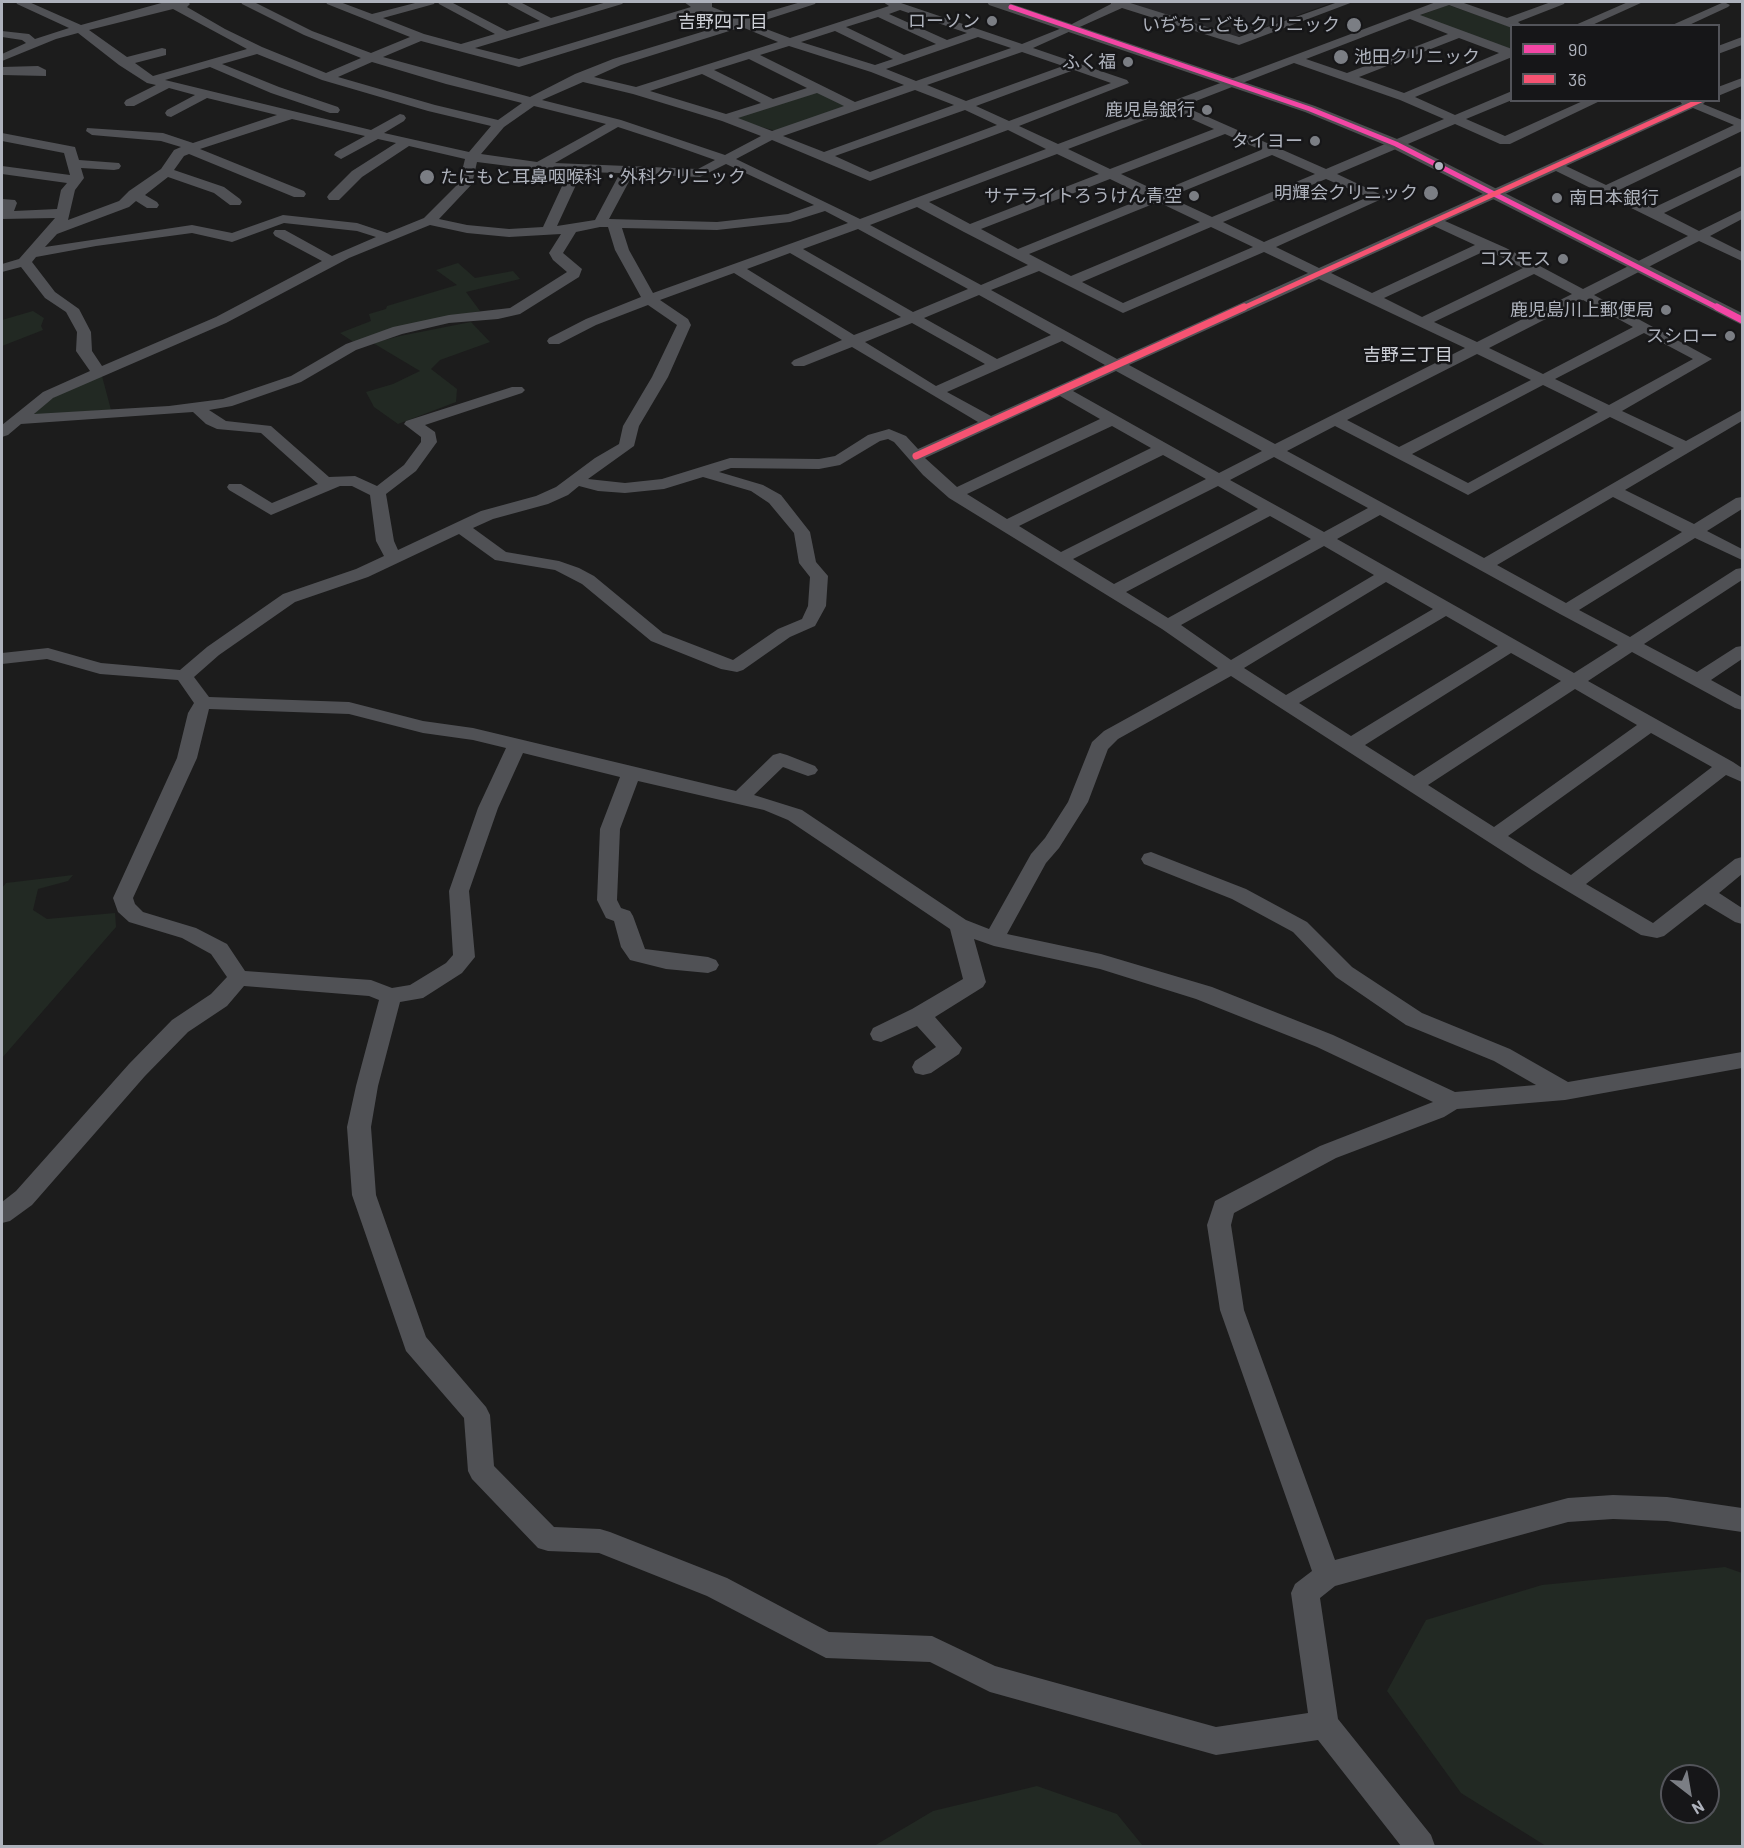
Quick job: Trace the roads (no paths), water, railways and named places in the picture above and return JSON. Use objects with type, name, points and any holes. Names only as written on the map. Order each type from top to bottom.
[{"type":"main road","points":[[994,2],[1238,80],[1401,142],[1643,265],[1743,320]]},
{"type":"main road","points":[[1010,2],[1074,26]]},
{"type":"main road","points":[[1643,265],[1743,312]]},
{"type":"street","points":[[21,2],[80,28],[123,62],[151,80],[186,89],[472,157],[540,166],[700,173],[773,135],[1023,48],[1074,26],[1119,2],[1239,41],[1347,2]]},
{"type":"street","points":[[139,2],[152,10]]},
{"type":"street","points":[[2,58],[33,43],[80,28],[174,4],[196,2]]},
{"type":"street","points":[[246,2],[308,33],[370,57],[450,81],[533,100],[616,123],[725,159],[826,206],[1566,610],[1743,704]]},
{"type":"street","points":[[331,2],[420,37],[519,63],[720,2]]},
{"type":"street","points":[[370,18],[430,2]]},
{"type":"street","points":[[443,2],[506,35]]},
{"type":"street","points":[[512,2],[550,22]]},
{"type":"street","points":[[577,2],[592,9]]},
{"type":"street","points":[[689,2],[704,6],[789,42],[919,85],[965,105],[1687,448]]},
{"type":"street","points":[[2,432],[48,395],[221,320],[332,261],[429,221],[465,184],[472,157],[500,124],[533,100],[579,77],[617,62],[811,2]]},
{"type":"street","points":[[579,77],[636,91],[726,118],[773,135],[870,177],[1123,83],[888,2]]},
{"type":"street","points":[[555,341],[591,322],[649,299],[734,267],[859,225],[1444,2]]},
{"type":"street","points":[[1452,2],[1512,24],[1560,2]]},
{"type":"street","points":[[1467,7],[1490,2]]},
{"type":"street","points":[[1584,24],[1637,2]]},
{"type":"street","points":[[460,49],[613,3],[647,24]]},
{"type":"street","points":[[174,4],[258,50],[326,77],[500,124]]},
{"type":"street","points":[[1681,24],[1724,5]]},
{"type":"street","points":[[636,91],[901,6]]},
{"type":"street","points":[[878,13],[946,44]]},
{"type":"street","points":[[1409,15],[1510,53]]},
{"type":"street","points":[[1306,17],[1354,35]]},
{"type":"street","points":[[836,27],[903,59]]},
{"type":"street","points":[[875,69],[978,33]]},
{"type":"street","points":[[2,34],[25,37],[33,43]]},
{"type":"street","points":[[1349,77],[1458,34]]},
{"type":"street","points":[[326,77],[420,37]]},
{"type":"street","points":[[1720,51],[1743,41]]},
{"type":"street","points":[[151,80],[258,50]]},
{"type":"street","points":[[123,62],[162,52]]},
{"type":"street","points":[[1404,97],[1510,53]]},
{"type":"street","points":[[750,55],[855,107]]},
{"type":"street","points":[[1294,59],[1404,97],[1457,118],[1505,141],[1592,102]]},
{"type":"street","points":[[210,63],[275,90],[344,105]]},
{"type":"street","points":[[824,156],[1075,66]]},
{"type":"street","points":[[2,71],[38,70],[42,73]]},
{"type":"street","points":[[704,70],[772,103]]},
{"type":"street","points":[[130,103],[168,84]]},
{"type":"street","points":[[726,118],[817,88]]},
{"type":"street","points":[[168,99],[186,89]]},
{"type":"street","points":[[315,120],[372,91]]},
{"type":"street","points":[[171,113],[206,94]]},
{"type":"street","points":[[1070,282],[1510,96]]},
{"type":"street","points":[[916,456],[1558,167],[1693,102],[1743,125]]},
{"type":"street","points":[[918,202],[1124,309],[1379,197],[1173,106]]},
{"type":"street","points":[[54,230],[124,204],[134,194],[166,172],[179,153],[291,115]]},
{"type":"street","points":[[341,156],[400,118]]},
{"type":"street","points":[[540,166],[616,123]]},
{"type":"street","points":[[1608,190],[1743,125]]},
{"type":"street","points":[[969,229],[1226,129]]},
{"type":"street","points":[[92,131],[163,137],[299,194]]},
{"type":"street","points":[[2,137],[70,150],[72,164],[76,171],[75,180],[68,190],[64,213],[54,230],[27,258]]},
{"type":"street","points":[[334,197],[352,180],[407,142]]},
{"type":"street","points":[[1017,254],[1273,150]]},
{"type":"street","points":[[516,162],[533,153]]},
{"type":"street","points":[[72,164],[109,162]]},
{"type":"street","points":[[548,231],[578,167]]},
{"type":"street","points":[[1558,167],[1743,257]]},
{"type":"street","points":[[2,170],[75,180]]},
{"type":"street","points":[[607,223],[629,170]]},
{"type":"street","points":[[1654,213],[1743,170]]},
{"type":"street","points":[[166,172],[219,190],[235,202]]},
{"type":"street","points":[[352,180],[372,182]]},
{"type":"street","points":[[134,194],[152,205]]},
{"type":"street","points":[[429,221],[467,229],[509,233],[571,229],[607,223],[717,226],[790,218],[826,206]]},
{"type":"street","points":[[3,216],[64,213]]},
{"type":"street","points":[[1062,559],[1743,214]]},
{"type":"street","points":[[2,268],[27,258],[96,242],[192,230],[209,231],[232,238],[283,219],[357,227],[377,232],[386,238]]},
{"type":"street","points":[[1335,420],[1468,490],[1704,359],[1584,295],[1436,222]]},
{"type":"street","points":[[184,676],[213,651],[289,598],[362,573],[487,515],[542,500],[578,481],[600,461],[626,446],[631,426],[660,377],[684,325],[683,322],[649,299],[607,223]]},
{"type":"street","points":[[15,420],[197,408],[253,396],[296,379],[351,347],[399,330],[449,319],[498,315],[515,311],[574,274],[575,269],[556,253],[571,229]]},
{"type":"street","points":[[280,233],[332,261]]},
{"type":"street","points":[[1373,298],[1486,245]]},
{"type":"street","points":[[791,249],[997,365]]},
{"type":"street","points":[[27,258],[50,295],[72,309],[84,333],[84,351],[98,372]]},
{"type":"street","points":[[799,363],[1039,266]]},
{"type":"street","points":[[734,267],[935,392],[991,423]]},
{"type":"street","points":[[1423,322],[1533,269]]},
{"type":"street","points":[[1399,454],[1644,327]]},
{"type":"street","points":[[935,392],[1063,335]]},
{"type":"street","points":[[378,493],[410,468],[429,442],[429,435],[412,424],[518,390]]},
{"type":"street","points":[[1062,391],[1734,771],[1572,884]]},
{"type":"street","points":[[197,408],[212,421],[224,426],[265,429],[325,482],[355,481],[378,493]]},
{"type":"street","points":[[1485,565],[1743,415]]},
{"type":"street","points":[[955,494],[1113,419]]},
{"type":"street","points":[[578,481],[598,486],[625,488],[664,484],[730,463],[819,464],[840,459],[874,438],[890,434],[900,439],[929,472],[955,494],[1168,625],[1231,668],[1495,836],[1654,932],[1743,864]]},
{"type":"street","points":[[1007,525],[1164,448]]},
{"type":"street","points":[[460,527],[501,556],[559,566],[573,572],[588,580],[657,637],[737,666],[784,633],[809,621],[817,606],[819,576],[808,563],[802,532],[775,499],[757,488],[703,472]]},
{"type":"street","points":[[235,487],[271,510],[334,483]]},
{"type":"street","points":[[1612,490],[1743,555]]},
{"type":"street","points":[[378,493],[385,541],[393,558]]},
{"type":"street","points":[[1566,610],[1743,502]]},
{"type":"street","points":[[1168,625],[1381,508]]},
{"type":"street","points":[[1114,591],[1270,509]]},
{"type":"street","points":[[1414,785],[1743,573]]},
{"type":"street","points":[[994,939],[1038,859],[1052,843],[1078,802],[1098,746],[1126,725],[1231,668],[1387,574]]},
{"type":"street","points":[[1286,703],[1447,608]]},
{"type":"street","points":[[1351,745],[1512,645]]},
{"type":"street","points":[[1698,680],[1743,651]]},
{"type":"street","points":[[2,658],[48,653],[100,668],[184,676],[204,703]]},
{"type":"street","points":[[204,703],[349,708],[423,727],[473,734],[769,805],[795,815],[959,925],[994,939],[1101,962],[1204,993],[1325,1041],[1453,1101]]},
{"type":"street","points":[[204,703],[197,713],[187,758],[123,898],[125,907],[136,917],[189,933],[219,949],[238,978]]},
{"type":"street","points":[[1495,836],[1652,724]]},
{"type":"street","points":[[238,978],[371,988],[391,996],[414,992],[454,968],[464,957],[459,891],[488,808],[517,746]]},
{"type":"street","points":[[739,799],[780,759],[808,770]]},
{"type":"street","points":[[632,773],[610,829],[607,900],[613,913],[622,916],[632,947],[638,955],[666,962],[708,965]]},
{"type":"street","points":[[1151,859],[1239,894],[1300,927],[1344,972],[1414,1019],[1503,1055],[1564,1091]]},
{"type":"street","points":[[1705,894],[1743,917]]},
{"type":"street","points":[[881,1034],[920,1015],[975,982],[959,925]]},
{"type":"street","points":[[2,1214],[24,1198],[137,1070],[180,1026],[219,1000],[238,978]]},
{"type":"street","points":[[391,996],[367,1086],[359,1127],[364,1195],[415,1343],[477,1415],[480,1472],[548,1539],[600,1541],[717,1587],[826,1646],[932,1649],[990,1677],[1216,1741],[1324,1725]]},
{"type":"street","points":[[920,1015],[951,1048],[923,1067]]},
{"type":"street","points":[[1327,1575],[1232,1310],[1219,1225],[1223,1208],[1328,1152],[1436,1111],[1453,1101],[1564,1091],[1743,1060]]},
{"type":"street","points":[[1420,1846],[1324,1725],[1305,1593],[1327,1575],[1569,1510],[1613,1507],[1667,1509],[1743,1520]]},
{"type":"place","name":"ローソン","points":[[992,21]]},
{"type":"place","name":"いぢちこどもクリニック","points":[[1354,25]]},
{"type":"place","name":"池田クリニック","points":[[1341,57]]},
{"type":"place","name":"ふく福","points":[[1128,62]]},
{"type":"place","name":"鹿児島銀行","points":[[1207,110]]},
{"type":"place","name":"タイヨー","points":[[1315,141]]},
{"type":"place","name":"たにもと耳鼻咽喉科・外科クリニック","points":[[427,177]]},
{"type":"place","name":"明輝会クリニック","points":[[1431,193]]},
{"type":"place","name":"サテライトろうけん青空","points":[[1194,196]]},
{"type":"place","name":"南日本銀行","points":[[1557,198]]},
{"type":"place","name":"コスモス","points":[[1563,259]]},
{"type":"place","name":"鹿児島川上郵便局","points":[[1666,310]]},
{"type":"place","name":"スシロー","points":[[1730,336]]},
{"type":"district","name":"吉野四丁目","points":[[723,22]]},
{"type":"district","name":"吉野三丁目","points":[[1408,355]]}]
